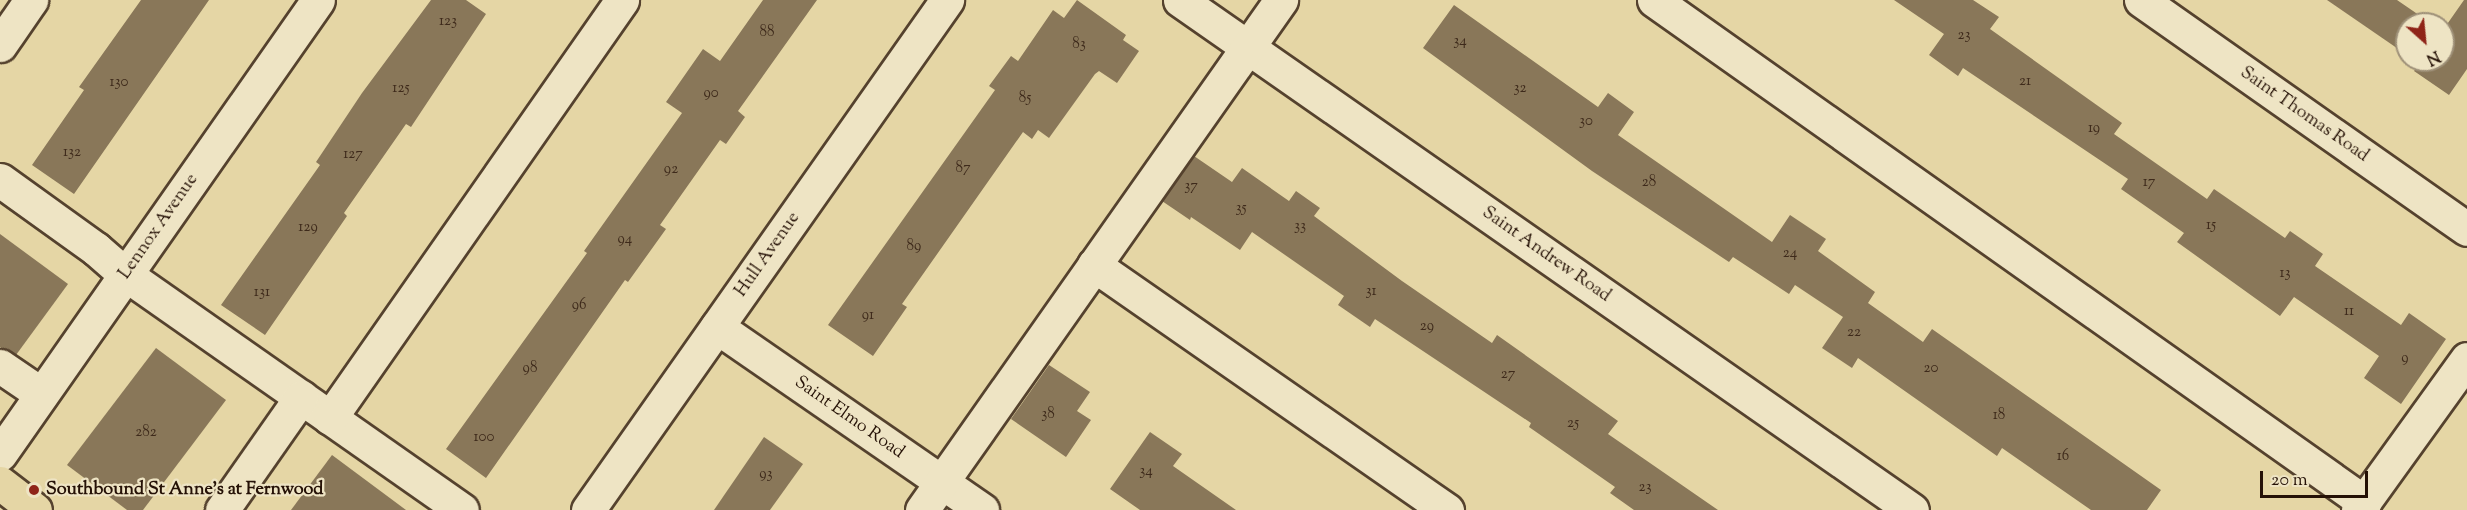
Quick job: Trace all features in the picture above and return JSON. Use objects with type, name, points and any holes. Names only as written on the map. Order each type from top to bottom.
[{"type":"main road","points":[[0,483],[35,510]]},
{"type":"street","points":[[0,45],[31,0]]},
{"type":"street","name":"Lennox Avenue","points":[[0,454],[318,0]]},
{"type":"street","points":[[330,418],[622,0]]},
{"type":"street","name":"Hull Avenue","points":[[588,510],[947,0]]},
{"type":"street","name":"Saint Andrew Road","points":[[1180,0],[1912,510]]},
{"type":"street","points":[[922,510],[1281,0]]},
{"type":"street","points":[[1654,0],[2361,506],[2467,359]]},
{"type":"street","name":"Saint Thomas Road","points":[[2141,0],[2467,229]]},
{"type":"street","points":[[0,180],[96,249],[125,274],[462,510]]},
{"type":"street","points":[[1094,265],[1448,510]]},
{"type":"street","name":"Saint Elmo Road","points":[[717,327],[982,510]]},
{"type":"street","points":[[0,366],[41,394]]},
{"type":"street","points":[[222,510],[301,397]]},
{"type":"building","points":[[141,0],[209,0],[74,194],[32,165],[84,90],[79,87]]},
{"type":"building","points":[[431,0],[466,0],[486,14],[411,127],[406,124],[344,213],[347,216],[265,335],[221,305],[320,165],[316,162],[362,93]]},
{"type":"building","points":[[763,0],[817,0],[738,111],[745,117],[726,144],[720,140],[660,225],[666,229],[628,282],[625,280],[486,478],[446,449],[587,253],[584,251],[682,113],[666,102],[703,49],[720,61]]},
{"type":"building","points":[[1077,0],[1126,35],[1123,40],[1139,51],[1117,83],[1099,71],[1095,74],[1049,138],[1038,130],[1032,139],[1023,132],[902,304],[907,307],[873,356],[828,325],[995,90],[989,86],[1011,56],[1018,61],[1053,10],[1064,18]]},
{"type":"building","points":[[1894,0],[1973,0],[1999,17],[1990,29],[2122,123],[2114,134],[2207,199],[2214,189],[2285,238],[2290,231],[2323,254],[2315,266],[2401,325],[2409,313],[2446,339],[2401,404],[2364,378],[2379,356],[2294,297],[2280,316],[2177,242],[2184,233],[2121,189],[2128,179],[1963,68],[1958,76],[1929,55],[1944,34]]},
{"type":"building","points":[[2327,0],[2397,0],[2414,12],[2395,12],[2395,47]]},
{"type":"building","points":[[2464,0],[2467,0],[2467,69],[2449,95],[2415,72],[2455,72],[2455,13]]},
{"type":"building","points":[[1454,5],[1598,107],[1608,93],[1634,112],[1618,135],[1772,242],[1790,215],[1826,239],[1818,251],[1875,292],[1868,303],[1923,342],[1932,329],[2161,490],[2147,510],[2091,510],[2002,448],[1997,456],[1858,358],[1852,368],[1822,348],[1843,317],[1795,285],[1789,294],[1733,257],[1729,262],[1592,171],[1423,48]]},
{"type":"building","points":[[1194,156],[1232,182],[1242,168],[1289,201],[1296,191],[1320,208],[1314,216],[1402,281],[1492,343],[1497,335],[1618,421],[1608,434],[1718,510],[1634,510],[1610,493],[1615,487],[1529,427],[1531,423],[1375,319],[1370,327],[1338,305],[1344,296],[1252,232],[1240,250],[1191,217],[1190,220],[1162,201]]},
{"type":"building","points":[[0,234],[68,284],[16,355],[0,347]]},
{"type":"building","points":[[156,348],[226,400],[143,510],[127,510],[67,465]]},
{"type":"building","points":[[1049,365],[1090,392],[1077,411],[1091,420],[1066,457],[1011,419]]},
{"type":"building","points":[[1150,432],[1182,454],[1173,466],[1236,510],[1140,510],[1110,489]]},
{"type":"building","points":[[764,437],[803,464],[770,510],[714,510]]},
{"type":"building","points":[[332,455],[406,510],[291,510]]},
{"type":"place","name":"Southbound St Anne's at Fernwood","points":[[34,490]]}]
